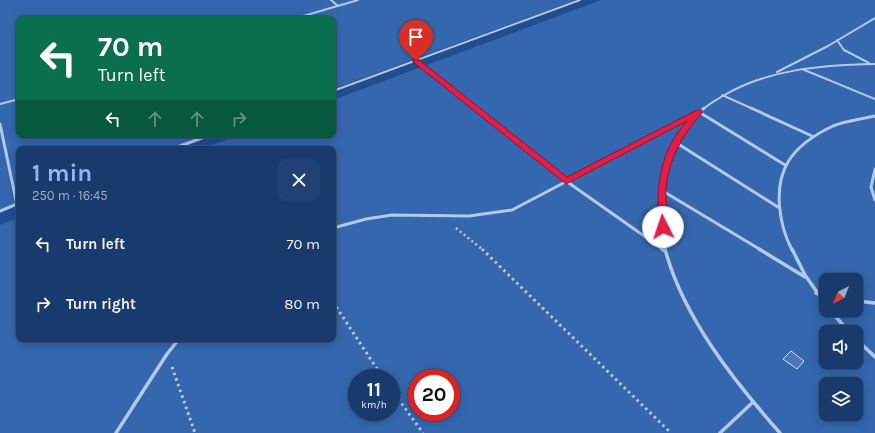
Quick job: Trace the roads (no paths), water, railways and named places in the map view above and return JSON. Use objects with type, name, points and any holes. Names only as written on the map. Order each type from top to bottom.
[{"type":"lane","points":[[331,0],[338,6]]},
{"type":"lane","points":[[303,16],[358,0]]},
{"type":"lane","points":[[336,90],[580,0]]},
{"type":"lane","points":[[772,75],[875,18]]},
{"type":"lane","points":[[837,40],[844,50],[870,64]]},
{"type":"lane","points":[[416,61],[566,181],[666,251]]},
{"type":"lane","points":[[336,227],[366,219],[392,215],[469,216],[512,210],[699,112],[722,95],[745,84],[800,68],[875,64]]},
{"type":"lane","points":[[800,68],[875,99]]},
{"type":"lane","points":[[722,95],[812,136]]},
{"type":"lane","points":[[0,104],[16,100]]},
{"type":"lane","points":[[699,112],[682,131],[675,142],[664,172],[661,207],[666,251],[687,301],[702,331],[723,364],[752,403],[780,433]]},
{"type":"lane","points":[[699,112],[785,165]]},
{"type":"lane","points":[[819,297],[806,278],[790,248],[778,207],[780,178],[785,165],[796,149],[812,136],[842,122],[875,116]]},
{"type":"lane","points":[[0,124],[16,195]]},
{"type":"lane","points":[[180,146],[202,138]]},
{"type":"lane","points":[[675,142],[778,207]]},
{"type":"lane","points":[[875,169],[871,187],[875,200]]},
{"type":"lane","points":[[662,190],[806,278]]},
{"type":"lane","points":[[0,211],[16,205]]},
{"type":"lane","points":[[863,302],[875,303]]},
{"type":"lane","points":[[836,317],[843,325]]},
{"type":"lane","points":[[116,433],[167,354],[177,342]]},
{"type":"lane","points":[[863,346],[875,357]]},
{"type":"lane","points":[[720,433],[752,403]]}]
